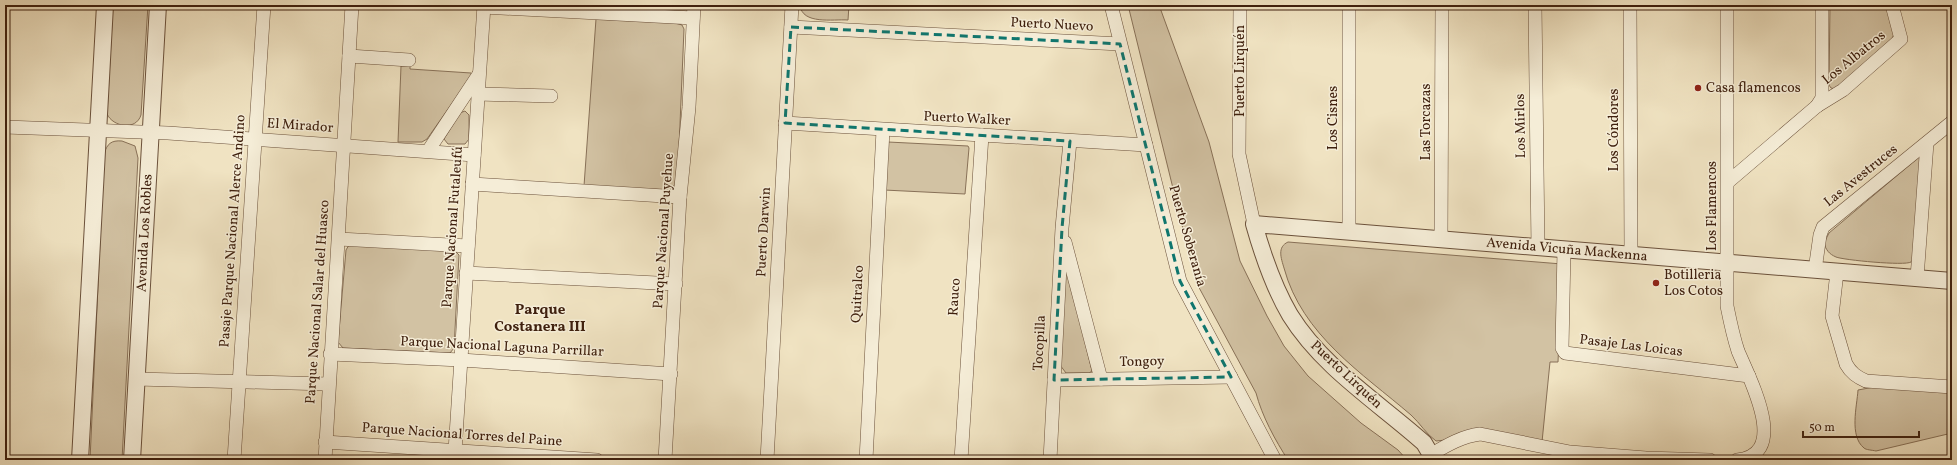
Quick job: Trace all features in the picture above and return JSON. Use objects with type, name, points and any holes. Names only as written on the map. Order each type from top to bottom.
[{"type":"street","points":[[80,460],[105,5]]},
{"type":"street","name":"Avenida Los Robles","points":[[132,460],[158,5]]},
{"type":"street","name":"Pasaje Parque Nacional Alerce Andino","points":[[234,460],[264,5]]},
{"type":"street","name":"Parque Nacional Salar del Huasco","points":[[324,460],[339,239],[352,5]]},
{"type":"street","name":"Parque Nacional Puyehue","points":[[665,460],[680,197],[689,107],[694,5]]},
{"type":"street","name":"Puerto Darwin","points":[[768,460],[792,5]]},
{"type":"street","name":"Puerto Soberanía","points":[[1111,5],[1184,289],[1275,460]]},
{"type":"street","name":"Puerto Lirquén","points":[[1240,5],[1239,154],[1254,224],[1272,279],[1290,315],[1302,332],[1331,365],[1419,438],[1433,457],[1454,442],[1472,435],[1480,434],[1570,452],[1646,458],[1710,460]]},
{"type":"street","name":"Los Cisnes","points":[[1349,5],[1349,232]]},
{"type":"street","name":"Las Torcazas","points":[[1441,240],[1442,5]]},
{"type":"street","name":"Los Mirlos","points":[[1535,5],[1538,248]]},
{"type":"street","name":"Los Cóndores","points":[[1630,5],[1631,255]]},
{"type":"street","name":"Los Flamencos","points":[[1727,5],[1728,182],[1726,285],[1730,321],[1734,337],[1763,419],[1764,430],[1760,449],[1754,455],[1746,459],[1737,460]]},
{"type":"street","name":"Los Albatros","points":[[1817,106],[1822,98],[1822,5]]},
{"type":"street","name":"Los Albatros","points":[[1728,182],[1817,106],[1843,90],[1901,39],[1892,5]]},
{"type":"street","points":[[484,6],[693,18]]},
{"type":"street","name":"Parque Nacional Futaleufú","points":[[455,451],[484,6]]},
{"type":"street","name":"Puerto Nuevo","points":[[791,27],[1120,44]]},
{"type":"street","points":[[349,56],[408,60]]},
{"type":"street","points":[[428,151],[479,74]]},
{"type":"street","points":[[478,94],[551,96]]},
{"type":"street","name":"Las Avestruces","points":[[1815,270],[1820,236],[1823,227],[1952,122]]},
{"type":"street","name":"Puerto Walker","points":[[786,123],[1146,145]]},
{"type":"street","name":"El Mirador","points":[[5,127],[151,132],[256,138],[474,155]]},
{"type":"street","name":"Quitralco","points":[[866,460],[882,130]]},
{"type":"street","name":"Rauco","points":[[961,460],[982,135]]},
{"type":"street","name":"Tocopilla","points":[[1050,460],[1062,228],[1070,141]]},
{"type":"street","points":[[1917,278],[1927,143]]},
{"type":"street","points":[[472,184],[680,197]]},
{"type":"street","name":"Avenida Vicuña Mackenna","points":[[1254,224],[1952,281]]},
{"type":"street","name":"Tocopilla","points":[[1062,228],[1101,379]]},
{"type":"street","points":[[339,239],[468,246]]},
{"type":"street","name":"Pasaje Las Loicas","points":[[1564,250],[1562,348],[1565,353],[1749,376]]},
{"type":"street","points":[[1837,272],[1832,316],[1846,364],[1850,371],[1858,378],[1866,381],[1952,387]]},
{"type":"street","points":[[466,273],[676,284]]},
{"type":"street","name":"Parque Nacional Laguna Parrillar","points":[[330,354],[461,360],[671,374]]},
{"type":"street","name":"Tongoy","points":[[1054,380],[1231,377]]},
{"type":"street","points":[[136,379],[238,383],[328,384]]},
{"type":"street","name":"Parque Nacional Torres del Paine","points":[[325,442],[597,460]]},
{"type":"highlighted area","points":[[791,27],[1120,44],[1180,281],[1231,377],[1054,380],[1062,228],[1070,141],[785,123]]},
{"type":"shaded area","points":[[113,5],[148,5],[141,115],[138,120],[130,125],[114,122],[107,114]]},
{"type":"shaded area","points":[[800,5],[849,5],[848,20],[819,20],[812,18],[806,16]]},
{"type":"shaded area","points":[[1128,5],[1159,5],[1209,142],[1240,261],[1267,316],[1284,346],[1308,376],[1361,423],[1398,450],[1407,460],[1288,460],[1283,452],[1265,419],[1256,393],[1196,282]]},
{"type":"shaded area","points":[[1830,5],[1886,5],[1894,34],[1889,45],[1835,89],[1831,88],[1829,85]]},
{"type":"shaded area","points":[[596,19],[675,23],[682,25],[684,29],[679,148],[675,184],[670,190],[584,186]]},
{"type":"shaded area","points":[[401,66],[410,66],[410,69],[471,73],[472,75],[427,139],[422,142],[398,142]]},
{"type":"shaded area","points":[[465,111],[469,115],[469,139],[465,144],[448,144],[444,139],[460,113]]},
{"type":"shaded area","points":[[122,141],[135,146],[138,158],[122,460],[90,460],[104,154],[110,143]]},
{"type":"shaded area","points":[[888,142],[968,146],[965,194],[884,190]]},
{"type":"shaded area","points":[[1919,157],[1921,159],[1913,259],[1911,262],[1886,263],[1861,261],[1836,257],[1830,253],[1824,243],[1829,233]]},
{"type":"shaded area","points":[[1288,242],[1562,264],[1558,362],[1550,362],[1542,442],[1507,434],[1436,441],[1432,438],[1411,415],[1354,368],[1319,333],[1293,292],[1284,268],[1281,250],[1282,247]]},
{"type":"shaded area","points":[[349,245],[454,250],[459,255],[454,348],[450,353],[343,348],[338,342],[346,250]]},
{"type":"shaded area","points":[[1065,258],[1092,371],[1089,373],[1066,373],[1060,365]]},
{"type":"shaded area","points":[[1874,387],[1952,393],[1952,433],[1876,451],[1865,449],[1859,443],[1855,429],[1858,390]]},
{"type":"place","name":"Casa flamencos","points":[[1698,88]]},
{"type":"place","name":"Botilleria Los Cotos","points":[[1656,283]]},
{"type":"district","name":"Parque Costanera III","points":[[540,318]]}]
